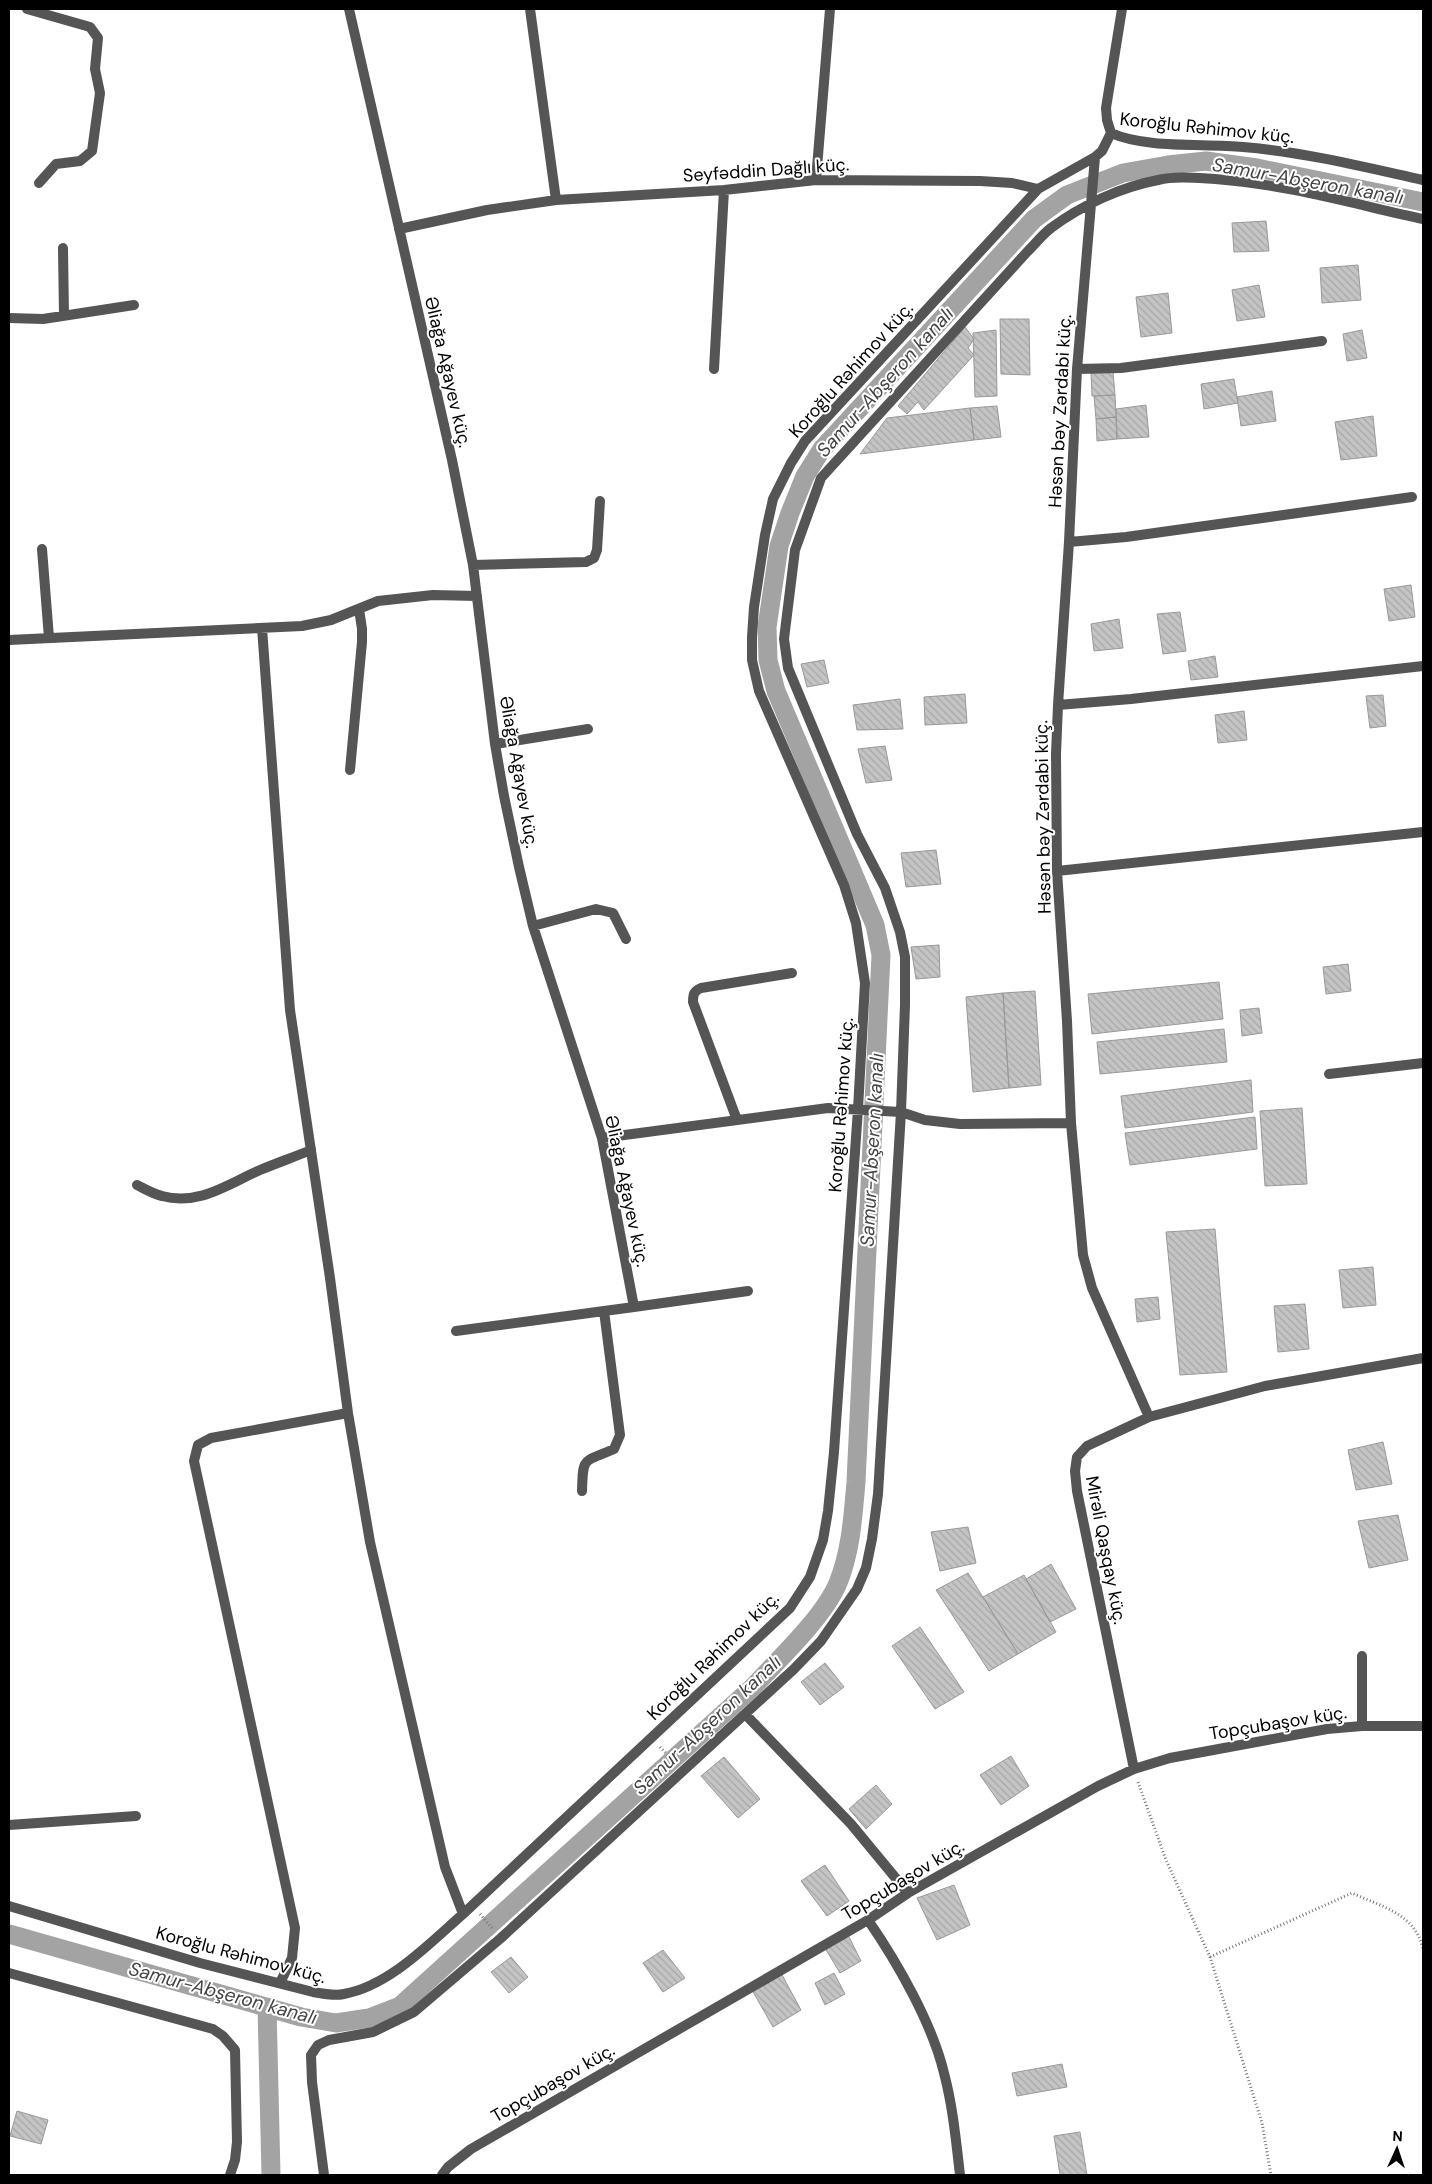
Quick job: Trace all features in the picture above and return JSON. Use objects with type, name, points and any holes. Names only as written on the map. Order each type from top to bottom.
[{"type":"street","points":[[28,9],[90,27],[98,38],[95,69],[100,93],[92,151],[80,161],[56,164],[39,183]]},
{"type":"street","name":"Əliağa Ağayev küç.","points":[[349,9],[452,460],[473,565],[495,744],[504,796],[533,926],[602,1138],[634,1307]]},
{"type":"street","points":[[530,9],[556,200]]},
{"type":"street","points":[[816,180],[830,9]]},
{"type":"street","points":[[1111,132],[1106,108],[1122,9]]},
{"type":"street","name":"Koroğlu Rəhimov küç.","points":[[9,1906],[200,1963],[280,1984],[331,1995],[345,1994],[360,1989],[410,1961],[472,1906],[790,1608],[810,1577],[823,1540],[834,1452],[865,983],[856,923],[844,885],[759,691],[752,660],[754,606],[765,535],[773,499],[791,463],[805,441],[1038,189],[1096,157],[1102,150],[1111,132],[1133,140],[1243,147],[1296,153],[1423,180]]},
{"type":"street","name":"Həsən bəy Zərdabi küç.","points":[[1096,157],[1093,203],[1086,245],[1077,369],[1069,542],[1058,705],[1056,754],[1057,871],[1067,1011],[1071,1123],[1084,1255],[1092,1288],[1149,1417]]},
{"type":"street","points":[[324,2175],[312,2082],[311,2055],[318,2045],[330,2040],[373,2032],[414,2012],[501,1938],[683,1772],[821,1641],[854,1595],[866,1568],[878,1494],[901,1112],[905,957],[900,932],[885,888],[856,834],[788,668],[784,639],[795,550],[822,478],[1051,228],[1093,203],[1122,189],[1159,179],[1190,178],[1271,185],[1423,219]]},
{"type":"street","name":"Seyfəddin Dağlı küç.","points":[[399,229],[488,210],[556,200],[724,190],[816,180],[980,181],[1012,183],[1038,189]]},
{"type":"street","points":[[714,369],[724,190]]},
{"type":"street","points":[[63,248],[64,316]]},
{"type":"street","points":[[9,318],[43,319],[134,305]]},
{"type":"street","points":[[1077,369],[1121,368],[1322,341]]},
{"type":"street","points":[[1069,542],[1126,537],[1412,497]]},
{"type":"street","points":[[473,565],[586,562],[594,558],[597,550],[600,501]]},
{"type":"street","points":[[42,549],[49,638]]},
{"type":"street","points":[[9,640],[302,626],[331,620],[378,602],[433,595],[477,596]]},
{"type":"street","points":[[350,770],[362,642],[359,608]]},
{"type":"street","points":[[262,628],[290,1010],[348,1413],[370,1542],[445,1867],[463,1914]]},
{"type":"street","points":[[1058,705],[1131,699],[1423,666]]},
{"type":"street","points":[[495,744],[588,729]]},
{"type":"street","points":[[1057,871],[1423,832]]},
{"type":"street","points":[[533,926],[596,909],[613,913],[626,939]]},
{"type":"street","points":[[737,1120],[696,1010],[693,995],[701,988],[792,973]]},
{"type":"street","points":[[1329,1074],[1423,1063]]},
{"type":"street","points":[[602,1138],[798,1111],[858,1109],[901,1112],[925,1120],[960,1124],[1071,1123]]},
{"type":"street","points":[[137,1185],[161,1196],[183,1199],[197,1197],[216,1192],[260,1170],[311,1150]]},
{"type":"street","points":[[456,1331],[748,1291]]},
{"type":"street","points":[[582,1491],[583,1465],[588,1459],[614,1449],[620,1435],[604,1311]]},
{"type":"street","name":"Mirəli Qaşqay küç.","points":[[1134,1769],[1095,1582],[1075,1471],[1077,1457],[1087,1446],[1149,1417],[1265,1386],[1423,1358]]},
{"type":"street","points":[[280,1984],[292,1958],[295,1928],[194,1461],[198,1445],[212,1438],[348,1413]]},
{"type":"street","points":[[1362,1656],[1362,1726]]},
{"type":"street","points":[[745,1714],[851,1824],[908,1893]]},
{"type":"street","name":"Topçubaşov küç.","points":[[442,2175],[448,2167],[470,2149],[868,1920],[908,1893],[1098,1786],[1134,1769],[1170,1758],[1207,1750],[1327,1729],[1362,1726],[1423,1726]]},
{"type":"street","points":[[9,1825],[136,1816]]},
{"type":"street","points":[[868,1920],[893,1956],[935,2047],[944,2071],[952,2108],[960,2175]]},
{"type":"street","points":[[9,1973],[213,2029],[223,2036],[235,2050],[237,2142],[235,2160],[230,2175]]},
{"type":"path","points":[[651,1738],[683,1772]]},
{"type":"path","points":[[1134,1769],[1166,1860],[1210,1957],[1262,2123],[1271,2175]]},
{"type":"path","points":[[1210,1957],[1352,1893],[1406,1918],[1420,1934],[1423,1948]]},
{"type":"path","points":[[472,1906],[501,1938]]},
{"type":"building","points":[[1266,221],[1269,251],[1234,252],[1232,223]]},
{"type":"building","points":[[1358,265],[1361,300],[1322,303],[1320,268]]},
{"type":"building","points":[[1259,285],[1265,317],[1237,321],[1232,290]]},
{"type":"building","points":[[1168,293],[1172,333],[1141,337],[1136,297]]},
{"type":"building","points":[[1000,319],[1029,319],[1030,375],[1001,374]]},
{"type":"building","points":[[965,327],[974,339],[968,348],[974,355],[924,410],[918,402],[907,414],[898,406]]},
{"type":"building","points":[[996,330],[997,396],[975,397],[973,333]]},
{"type":"building","points":[[1362,330],[1367,358],[1347,361],[1343,334]]},
{"type":"building","points":[[1113,372],[1115,395],[1092,396],[1091,373]]},
{"type":"building","points":[[1234,379],[1238,403],[1204,409],[1201,384]]},
{"type":"building","points":[[1272,391],[1276,421],[1241,426],[1237,397]]},
{"type":"building","points":[[1115,395],[1116,417],[1096,419],[1094,396]]},
{"type":"building","points":[[1146,405],[1149,437],[1117,439],[1116,409]]},
{"type":"building","points":[[997,406],[1001,437],[974,440],[970,408]]},
{"type":"building","points":[[970,408],[974,440],[860,454],[887,418]]},
{"type":"building","points":[[1373,416],[1377,456],[1341,460],[1335,422]]},
{"type":"building","points":[[1116,417],[1117,439],[1097,441],[1096,419]]},
{"type":"building","points":[[1411,585],[1415,617],[1389,621],[1384,589]]},
{"type":"building","points":[[1180,612],[1186,651],[1163,654],[1157,614]]},
{"type":"building","points":[[1119,619],[1123,648],[1094,651],[1091,624]]},
{"type":"building","points":[[1215,656],[1218,677],[1191,680],[1188,661]]},
{"type":"building","points":[[824,660],[829,683],[807,687],[801,664]]},
{"type":"building","points":[[965,694],[967,723],[925,725],[924,697]]},
{"type":"building","points":[[1383,695],[1386,726],[1370,728],[1366,696]]},
{"type":"building","points":[[900,699],[903,729],[857,730],[853,705]]},
{"type":"building","points":[[1244,711],[1247,740],[1218,743],[1215,715]]},
{"type":"building","points":[[885,746],[892,780],[866,783],[858,749]]},
{"type":"building","points":[[936,850],[941,884],[906,887],[901,853]]},
{"type":"building","points":[[939,945],[940,977],[916,979],[911,947]]},
{"type":"building","points":[[1348,964],[1351,991],[1326,994],[1323,967]]},
{"type":"building","points":[[1219,982],[1223,1019],[1092,1034],[1088,994]]},
{"type":"building","points":[[1035,991],[1041,1085],[1009,1088],[1003,993]]},
{"type":"building","points":[[1003,993],[1009,1088],[973,1092],[966,997]]},
{"type":"building","points":[[1259,1008],[1262,1033],[1242,1036],[1240,1010]]},
{"type":"building","points":[[1224,1029],[1227,1062],[1100,1074],[1097,1042]]},
{"type":"building","points":[[1251,1080],[1253,1112],[1125,1128],[1121,1096]]},
{"type":"building","points":[[1302,1108],[1307,1184],[1265,1186],[1260,1111]]},
{"type":"building","points":[[1255,1117],[1257,1149],[1130,1165],[1125,1133]]},
{"type":"building","points":[[1215,1229],[1227,1372],[1180,1375],[1166,1232]]},
{"type":"building","points":[[1373,1267],[1376,1305],[1343,1308],[1339,1270]]},
{"type":"building","points":[[1158,1297],[1160,1319],[1137,1322],[1135,1299]]},
{"type":"building","points":[[1305,1304],[1309,1349],[1278,1352],[1274,1306]]},
{"type":"building","points":[[1383,1442],[1392,1484],[1356,1490],[1348,1450]]},
{"type":"building","points":[[1398,1515],[1408,1560],[1369,1568],[1358,1521]]},
{"type":"building","points":[[968,1527],[976,1563],[940,1571],[931,1532]]},
{"type":"building","points":[[1051,1564],[1076,1609],[1050,1622],[1026,1579]]},
{"type":"building","points":[[968,1573],[1018,1654],[989,1671],[936,1590]]},
{"type":"building","points":[[1024,1575],[1056,1632],[1018,1654],[983,1597]]},
{"type":"building","points":[[920,1627],[964,1692],[935,1709],[892,1646]]},
{"type":"building","points":[[825,1663],[844,1687],[820,1705],[801,1682]]},
{"type":"building","points":[[1011,1756],[1029,1786],[1001,1805],[980,1775]]},
{"type":"building","points":[[724,1757],[760,1799],[738,1818],[701,1776]]},
{"type":"building","points":[[876,1785],[892,1804],[866,1829],[849,1809]]},
{"type":"building","points":[[825,1865],[849,1901],[827,1916],[801,1881]]},
{"type":"building","points":[[954,1885],[970,1925],[937,1940],[917,1898]]},
{"type":"building","points":[[848,1935],[861,1961],[840,1973],[825,1948]]},
{"type":"building","points":[[663,1950],[685,1978],[663,1992],[643,1963]]},
{"type":"building","points":[[511,1957],[528,1977],[509,1993],[491,1972]]},
{"type":"building","points":[[781,1973],[801,2010],[773,2027],[752,1990]]},
{"type":"building","points":[[834,1973],[845,1994],[825,2005],[815,1983]]},
{"type":"building","points":[[1062,2064],[1067,2087],[1017,2096],[1012,2073]]},
{"type":"building","points":[[17,2111],[48,2120],[41,2144],[10,2136]]},
{"type":"building","points":[[1080,2132],[1087,2175],[1060,2175],[1054,2136]]},
{"type":"waterway","name":"Samur-Abşeron kanalı","points":[[9,1934],[301,2017],[336,2023],[369,2018],[400,2006],[753,1687],[812,1624],[838,1583],[849,1546],[854,1508],[881,955],[875,925],[776,691],[768,660],[767,627],[779,546],[805,476],[822,449],[1034,219],[1067,195],[1123,173],[1206,161],[1257,168],[1423,202]]},
{"type":"waterway","points":[[267,2007],[271,2175]]}]
